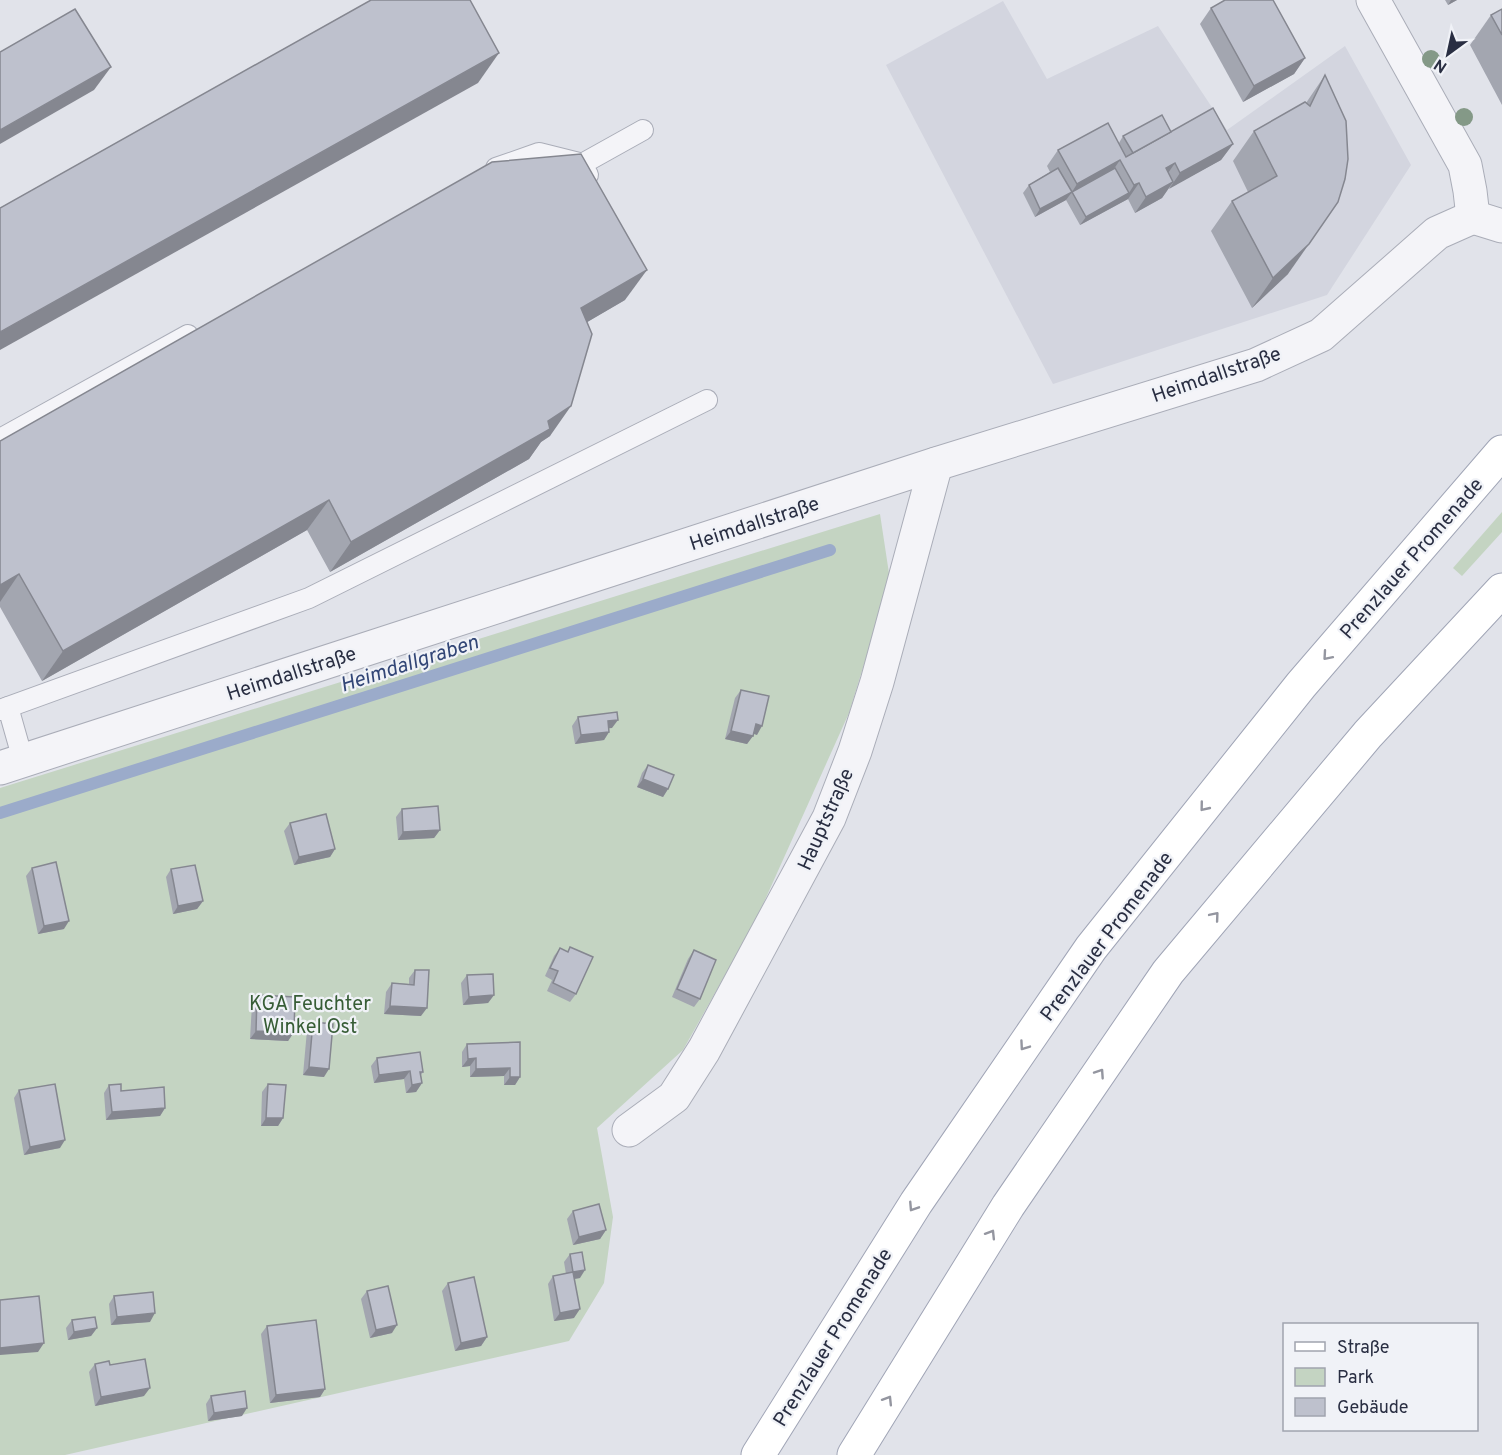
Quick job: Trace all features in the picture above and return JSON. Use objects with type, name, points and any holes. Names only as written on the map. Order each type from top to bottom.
[{"type":"main road","name":"Prenzlauer Promenade","points":[[758,1455],[916,1203],[1091,948],[1301,685],[1502,452]]},
{"type":"main road","points":[[855,1452],[1008,1206],[1168,972],[1368,734],[1502,590]]},
{"type":"street","points":[[1373,0],[1465,165],[1470,191],[1487,222]]},
{"type":"street","name":"Heimdallstraße","points":[[12,764],[936,464],[1256,365],[1321,335],[1437,233],[1487,222]]},
{"type":"street","name":"Hauptstraße","points":[[629,1130],[674,1097],[704,1050],[829,818],[855,751],[876,682],[936,464]]},
{"type":"lane","points":[[480,174],[539,153],[582,164],[643,130]]},
{"type":"lane","points":[[582,164],[598,192]]},
{"type":"lane","points":[[0,439],[208,323]]},
{"type":"lane","points":[[12,764],[4,708],[309,598],[707,400]]},
{"type":"shaded area","points":[[1003,1],[1047,79],[1158,26],[1227,130],[1345,46],[1411,165],[1327,295],[1053,384],[886,65]]},
{"type":"green space","points":[[1502,512],[1502,532],[1462,576],[1453,568]]},
{"type":"green space","name":"KGA Feuchter Winkel Ost","points":[[880,514],[890,580],[849,713],[755,922],[683,1050],[597,1128],[613,1217],[604,1283],[569,1341],[65,1455],[0,1455],[0,788]]},
{"type":"building","points":[[371,0],[470,0],[499,53],[0,332],[0,208]]},
{"type":"building","points":[[1225,0],[1273,0],[1305,58],[1254,86],[1211,8]]},
{"type":"building","points":[[75,9],[111,67],[0,130],[0,52]]},
{"type":"building","points":[[1502,9],[1502,35],[1491,15]]},
{"type":"building","points":[[1325,75],[1346,121],[1348,159],[1345,179],[1338,202],[1309,244],[1273,278],[1232,201],[1277,176],[1254,131],[1305,102],[1310,106]]},
{"type":"building","points":[[1213,108],[1233,144],[1180,173],[1175,163],[1166,168],[1173,182],[1146,197],[1139,183],[1134,185],[1120,160],[1077,184],[1058,150],[1108,123],[1126,157]]},
{"type":"building","points":[[1162,115],[1171,132],[1133,153],[1123,136]]},
{"type":"building","points":[[581,154],[647,270],[581,308],[592,334],[571,406],[548,421],[550,429],[351,542],[329,500],[63,651],[19,574],[0,585],[0,441],[492,162]]},
{"type":"building","points":[[1058,168],[1072,192],[1040,209],[1029,185]]},
{"type":"building","points":[[1115,168],[1129,193],[1086,217],[1072,192]]},
{"type":"building","points":[[741,690],[769,696],[762,726],[756,724],[753,736],[731,731]]},
{"type":"building","points":[[617,712],[618,720],[608,721],[609,732],[581,735],[578,717]]},
{"type":"building","points":[[648,765],[674,775],[668,789],[643,779]]},
{"type":"building","points":[[438,806],[440,830],[403,832],[402,809]]},
{"type":"building","points":[[326,814],[335,849],[299,857],[290,823]]},
{"type":"building","points":[[56,862],[69,921],[44,926],[32,868]]},
{"type":"building","points":[[195,865],[203,901],[178,906],[171,869]]},
{"type":"building","points":[[570,947],[593,957],[576,994],[553,983],[558,971],[550,968],[560,948],[568,952]]},
{"type":"building","points":[[694,950],[716,960],[700,999],[677,989]]},
{"type":"building","points":[[415,970],[429,970],[427,1008],[390,1006],[392,983],[414,985]]},
{"type":"building","points":[[493,974],[494,995],[469,997],[467,975]]},
{"type":"building","points":[[257,995],[295,997],[294,1032],[256,1031]]},
{"type":"building","points":[[313,1022],[333,1024],[329,1069],[309,1067]]},
{"type":"building","points":[[520,1042],[520,1077],[510,1077],[510,1068],[476,1069],[476,1058],[468,1059],[467,1044]]},
{"type":"building","points":[[420,1052],[422,1083],[412,1085],[410,1071],[379,1075],[377,1058]]},
{"type":"building","points":[[55,1084],[65,1140],[30,1147],[19,1090]]},
{"type":"building","points":[[121,1084],[121,1091],[164,1087],[165,1108],[112,1112],[109,1085]]},
{"type":"building","points":[[268,1084],[286,1085],[283,1118],[266,1118]]},
{"type":"building","points":[[599,1204],[606,1230],[579,1237],[573,1211]]},
{"type":"building","points":[[582,1252],[585,1270],[573,1272],[570,1254]]},
{"type":"building","points":[[573,1272],[580,1309],[560,1313],[553,1276]]},
{"type":"building","points":[[474,1277],[487,1337],[461,1343],[448,1283]]},
{"type":"building","points":[[388,1286],[397,1325],[376,1330],[367,1291]]},
{"type":"building","points":[[153,1292],[155,1313],[117,1317],[114,1296]]},
{"type":"building","points":[[39,1296],[44,1343],[0,1348],[0,1300]]},
{"type":"building","points":[[95,1317],[97,1328],[74,1332],[72,1320]]},
{"type":"building","points":[[316,1320],[325,1389],[276,1395],[267,1326]]},
{"type":"building","points":[[145,1359],[150,1388],[101,1397],[95,1364],[109,1361],[110,1365]]},
{"type":"building","points":[[245,1391],[247,1408],[214,1413],[211,1396]]},
{"type":"waterway","name":"Heimdallgraben","points":[[0,813],[830,550]]}]
